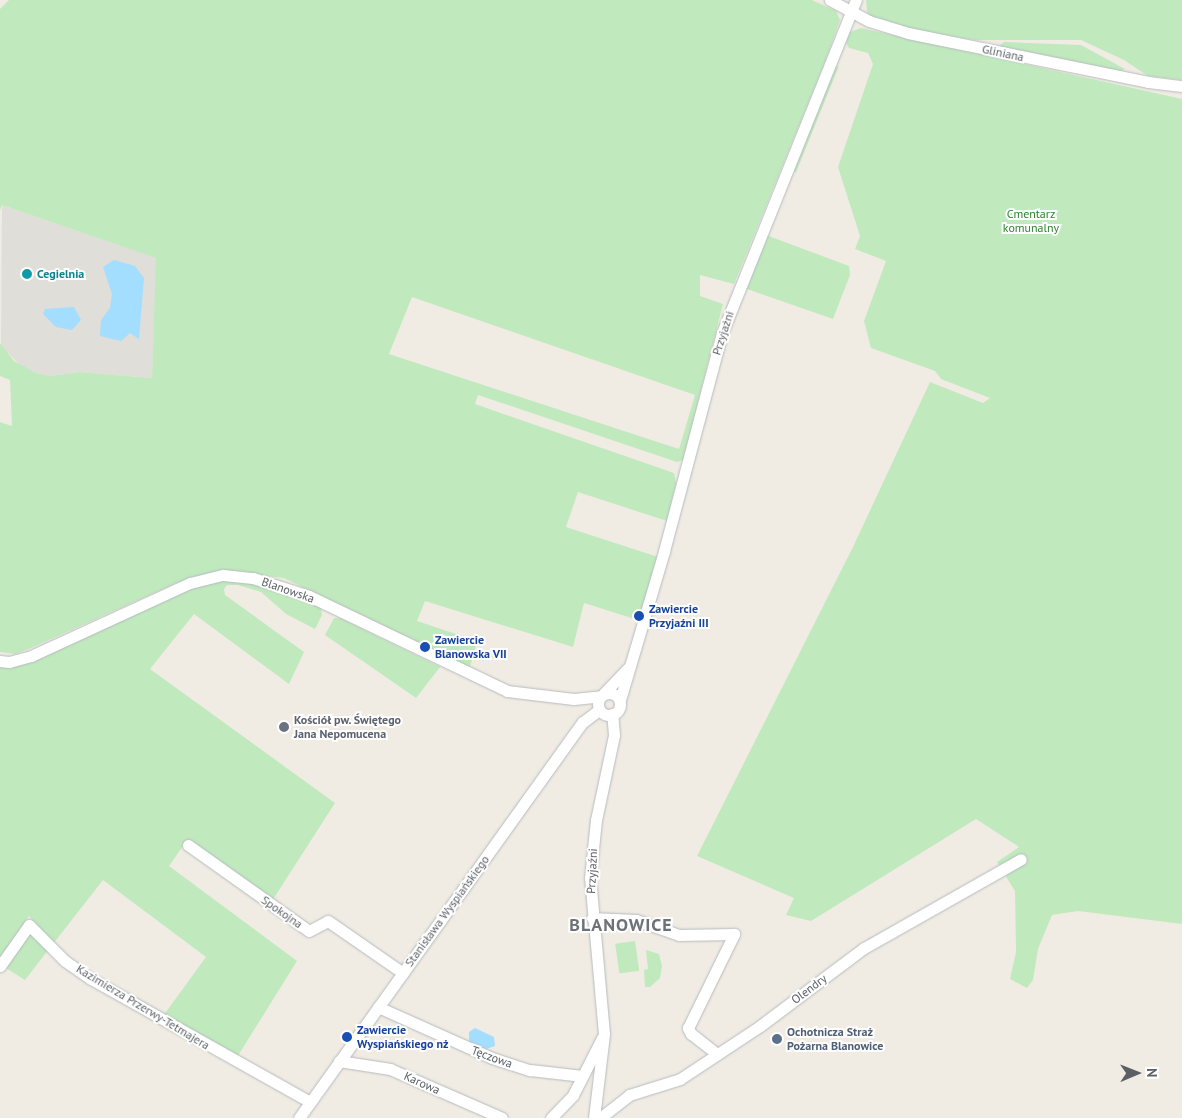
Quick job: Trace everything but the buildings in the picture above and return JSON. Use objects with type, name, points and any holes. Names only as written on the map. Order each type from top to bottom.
[{"type":"street","name":"Gliniana","points":[[830,0],[853,5],[869,21],[908,33],[1148,82],[1182,86]]},
{"type":"street","name":"Przyjaźni","points":[[594,1118],[604,1034],[592,918],[592,849],[614,735],[612,714],[619,709],[629,666],[722,333],[853,5]]},
{"type":"street","name":"Blanowska","points":[[0,661],[9,662],[26,658],[190,583],[223,574],[253,578],[309,596],[507,691],[574,699],[602,695]]},
{"type":"street","name":"Przyjaźni","points":[[602,695],[629,666]]},
{"type":"street","points":[[595,711],[602,695],[613,693],[620,700]]},
{"type":"street","points":[[574,699],[595,711],[612,714]]},
{"type":"street","name":"Stanisława Wyspiańskiego","points":[[299,1118],[595,711]]},
{"type":"street","name":"Spokojna","points":[[188,845],[309,931],[328,921],[403,973]]},
{"type":"street","name":"Olendry","points":[[600,1118],[629,1095],[680,1079],[864,948],[1021,859]]},
{"type":"street","points":[[592,918],[636,920],[679,935],[734,934],[688,1028],[717,1054]]},
{"type":"street","name":"Kazimierza Przerwy-Tetmajera","points":[[0,966],[29,925],[65,961],[310,1102]]},
{"type":"street","name":"Tęczowa","points":[[378,1007],[492,1058],[530,1070],[584,1076]]},
{"type":"street","points":[[551,1118],[573,1095],[604,1034]]},
{"type":"street","name":"Karowa","points":[[339,1061],[390,1069],[502,1118]]},
{"type":"shaded area","points":[[2,205],[157,258],[152,378],[79,372],[50,376],[22,367],[1,346]]},
{"type":"green space","points":[[9,0],[812,0],[836,11],[840,20],[825,62],[734,284],[700,275],[700,296],[723,304],[683,460],[677,462],[478,395],[475,404],[674,473],[676,483],[667,521],[578,492],[566,527],[658,557],[638,620],[584,603],[573,647],[425,601],[417,621],[477,641],[469,671],[284,578],[218,571],[176,583],[15,654],[0,652],[0,422],[12,426],[10,380],[0,376],[0,343],[14,361],[36,373],[50,376],[79,372],[152,378],[156,258],[2,205],[0,210],[0,9]],"holes":[[[412,297],[695,395],[679,449],[389,354]]]},
{"type":"green space","points":[[866,0],[1182,0],[1182,80],[1148,76],[1124,60],[1081,40],[975,40],[908,30],[872,17],[867,12]]},
{"type":"green space","name":"Cmentarz komunalny","points":[[861,28],[1182,99],[1182,924],[1078,911],[1052,915],[1038,949],[1033,980],[1027,988],[1010,979],[1016,952],[1015,891],[997,862],[1019,847],[976,819],[811,921],[786,915],[794,898],[697,856],[853,547],[930,382],[983,403],[990,398],[941,379],[935,371],[871,348],[864,321],[886,261],[855,249],[860,236],[838,167],[873,64],[868,53],[849,48],[846,42],[850,32]]},
{"type":"green space","points":[[1004,42],[1081,45],[1125,69],[1121,71],[999,46]]},
{"type":"green space","points":[[834,65],[839,67],[796,173],[791,171]]},
{"type":"green space","points":[[766,235],[849,266],[850,275],[833,319],[747,289]]},
{"type":"green space","points":[[224,579],[274,588],[321,607],[322,615],[315,629],[286,614],[261,592],[238,585],[227,585],[224,589],[225,595],[304,652],[289,684],[194,614],[150,669],[335,803],[272,901],[183,846],[169,866],[297,961],[236,1059],[163,1016],[206,957],[103,880],[53,944],[29,916],[0,958],[0,665],[186,589]]},
{"type":"green space","points":[[334,618],[340,618],[440,667],[416,698],[325,635]]},
{"type":"green space","points":[[30,932],[49,949],[25,980],[6,968]]},
{"type":"green space","points":[[635,941],[639,971],[619,973],[615,944]]},
{"type":"green space","points":[[646,950],[659,954],[662,966],[660,978],[650,987],[645,987],[644,970],[648,969]]},
{"type":"water","points":[[114,260],[135,266],[144,278],[139,339],[130,333],[121,341],[100,336],[101,320],[110,308],[112,294],[103,267]]},
{"type":"water","points":[[74,307],[81,320],[72,330],[56,327],[43,314],[45,309]]},
{"type":"water","points":[[475,1028],[494,1037],[495,1046],[486,1049],[469,1041],[469,1032]]},
{"type":"place","name":"Cegielnia","points":[[27,274]]},
{"type":"place","name":"Zawiercie Przyjaźni III","points":[[639,616]]},
{"type":"place","name":"Zawiercie Blanowska VII","points":[[425,647]]},
{"type":"place","name":"Kościół pw. Świętego Jana Nepomucena","points":[[284,727]]},
{"type":"place","name":"Zawiercie Wyspiańskiego nż","points":[[347,1037]]},
{"type":"place","name":"Ochotnicza Straż Pożarna Blanowice","points":[[777,1039]]},
{"type":"district","name":"BLANOWICE","points":[[621,925]]}]
